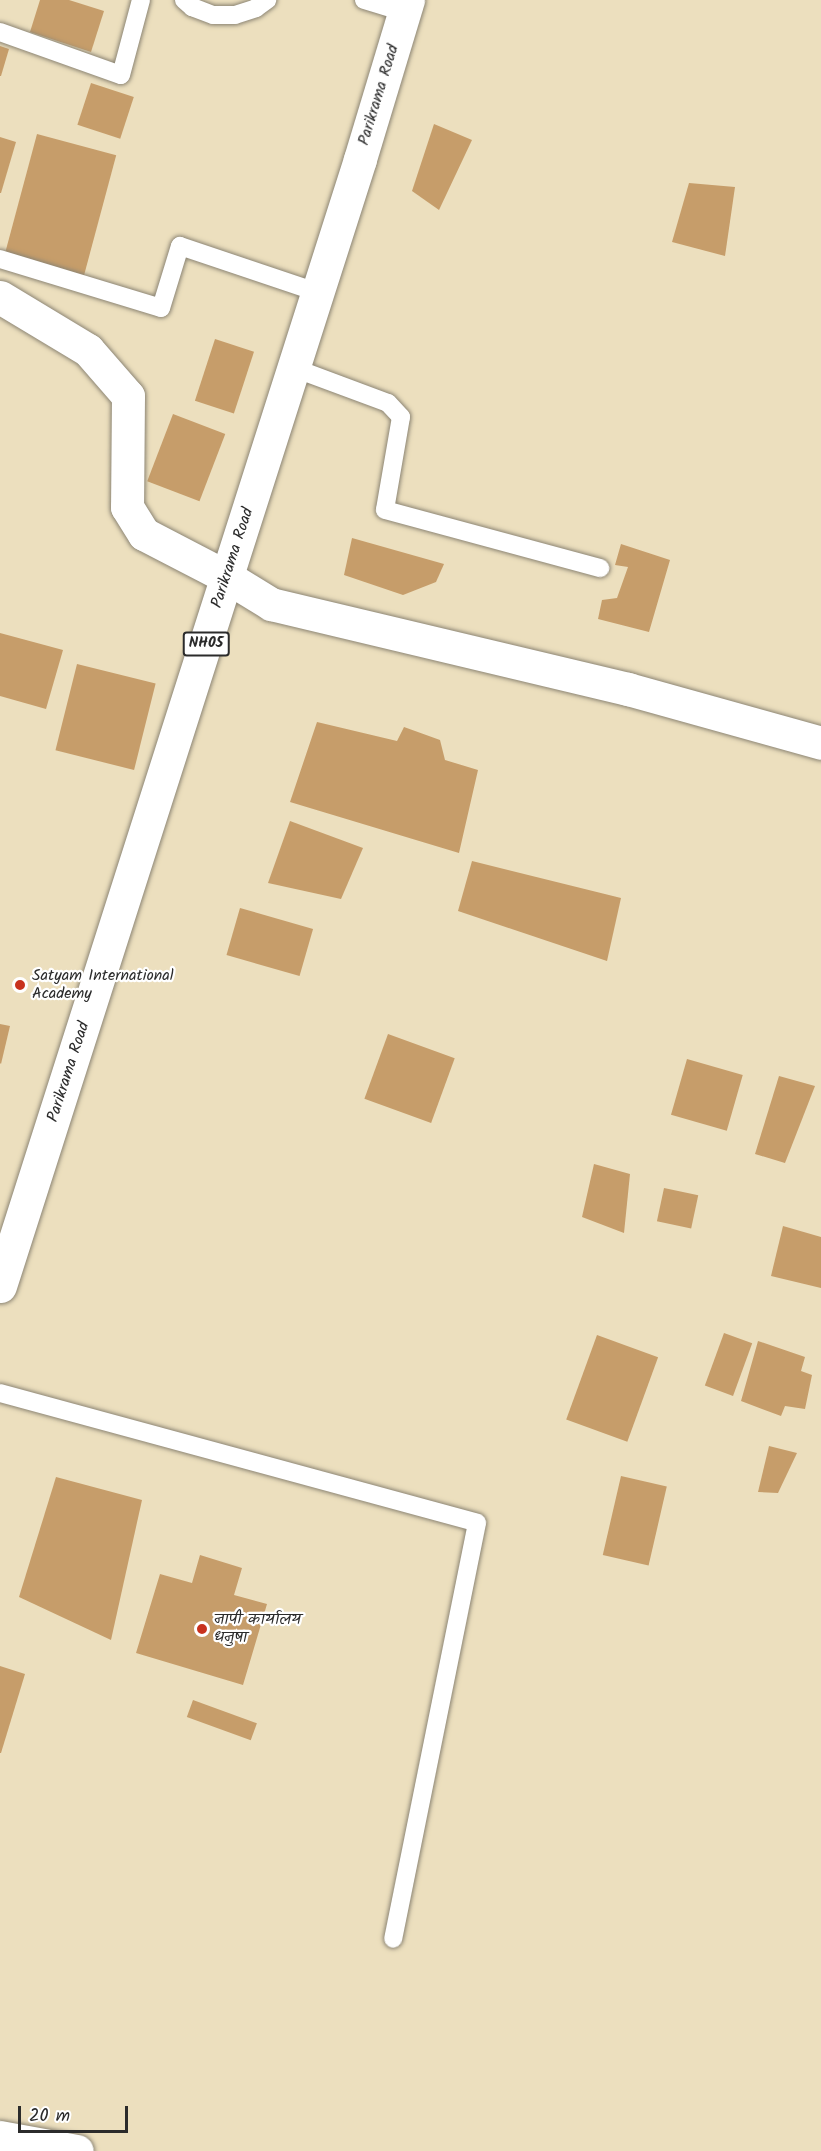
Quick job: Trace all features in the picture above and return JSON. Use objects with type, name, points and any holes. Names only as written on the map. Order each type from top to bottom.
[{"type":"main road","name":"Parikrama Road","points":[[0,1286],[294,368],[406,6]]},
{"type":"main road","points":[[0,297],[88,350],[128,396],[127,507],[144,534],[227,577],[270,604],[628,689],[821,743]]},
{"type":"main road","points":[[0,2137],[77,2151]]},
{"type":"lane","points":[[0,32],[121,75],[141,0]]},
{"type":"lane","points":[[184,0],[192,7],[213,15],[235,15],[256,8],[267,0]]},
{"type":"lane","points":[[364,0],[406,6]]},
{"type":"lane","points":[[0,260],[161,308],[180,246],[317,292]]},
{"type":"lane","points":[[294,368],[388,403],[401,417],[385,510],[600,568]]},
{"type":"lane","points":[[0,1393],[477,1523],[393,1940]]},
{"type":"building","points":[[40,0],[69,0],[104,11],[91,52],[30,32]]},
{"type":"building","points":[[0,46],[9,49],[1,76],[0,76]]},
{"type":"building","points":[[91,83],[134,97],[120,139],[77,125]]},
{"type":"building","points":[[434,124],[472,140],[439,210],[412,191]]},
{"type":"building","points":[[37,134],[116,155],[84,277],[4,256]]},
{"type":"building","points":[[0,137],[16,142],[1,193],[0,193]]},
{"type":"building","points":[[689,183],[735,187],[725,256],[672,242]]},
{"type":"building","points":[[215,339],[254,352],[234,413],[195,401]]},
{"type":"building","points":[[173,414],[225,434],[199,501],[147,481]]},
{"type":"building","points":[[352,538],[444,564],[436,582],[403,595],[344,575]]},
{"type":"building","points":[[621,544],[670,560],[649,632],[598,619],[602,600],[617,598],[628,567],[615,565]]},
{"type":"building","points":[[0,633],[63,650],[46,709],[0,696]]},
{"type":"building","points":[[77,664],[156,684],[134,770],[55,750]]},
{"type":"building","points":[[317,722],[397,741],[404,727],[440,740],[445,760],[478,770],[459,853],[290,802]]},
{"type":"building","points":[[290,821],[363,848],[341,899],[268,883]]},
{"type":"building","points":[[472,861],[621,898],[607,961],[458,911]]},
{"type":"building","points":[[240,908],[313,929],[300,976],[226,955]]},
{"type":"building","points":[[0,1024],[10,1026],[1,1064],[0,1063]]},
{"type":"building","points":[[388,1034],[455,1058],[431,1123],[364,1099]]},
{"type":"building","points":[[687,1059],[743,1075],[727,1131],[671,1115]]},
{"type":"building","points":[[779,1076],[815,1086],[785,1163],[755,1154]]},
{"type":"building","points":[[594,1164],[630,1174],[624,1233],[582,1217]]},
{"type":"building","points":[[664,1188],[698,1195],[691,1229],[657,1221]]},
{"type":"building","points":[[783,1226],[821,1237],[821,1288],[771,1276]]},
{"type":"building","points":[[724,1333],[752,1343],[733,1396],[705,1386]]},
{"type":"building","points":[[597,1335],[658,1357],[627,1442],[566,1420]]},
{"type":"building","points":[[758,1341],[805,1357],[801,1371],[812,1375],[805,1409],[785,1406],[781,1416],[741,1401]]},
{"type":"building","points":[[769,1446],[797,1453],[778,1493],[758,1492]]},
{"type":"building","points":[[621,1476],[667,1487],[649,1565],[603,1555]]},
{"type":"building","points":[[56,1477],[142,1500],[111,1640],[19,1597]]},
{"type":"building","name":"नापी कार्यालय धनुषा","points":[[200,1555],[242,1568],[234,1595],[267,1604],[243,1685],[136,1653],[160,1574],[192,1583]]},
{"type":"building","points":[[0,1666],[25,1674],[1,1753],[0,1753]]},
{"type":"building","points":[[193,1700],[257,1723],[251,1740],[187,1717]]},
{"type":"place","name":"Satyam International Academy","points":[[20,985]]},
{"type":"place","name":"नापी कार्यालय धनुषा","points":[[202,1629]]}]
